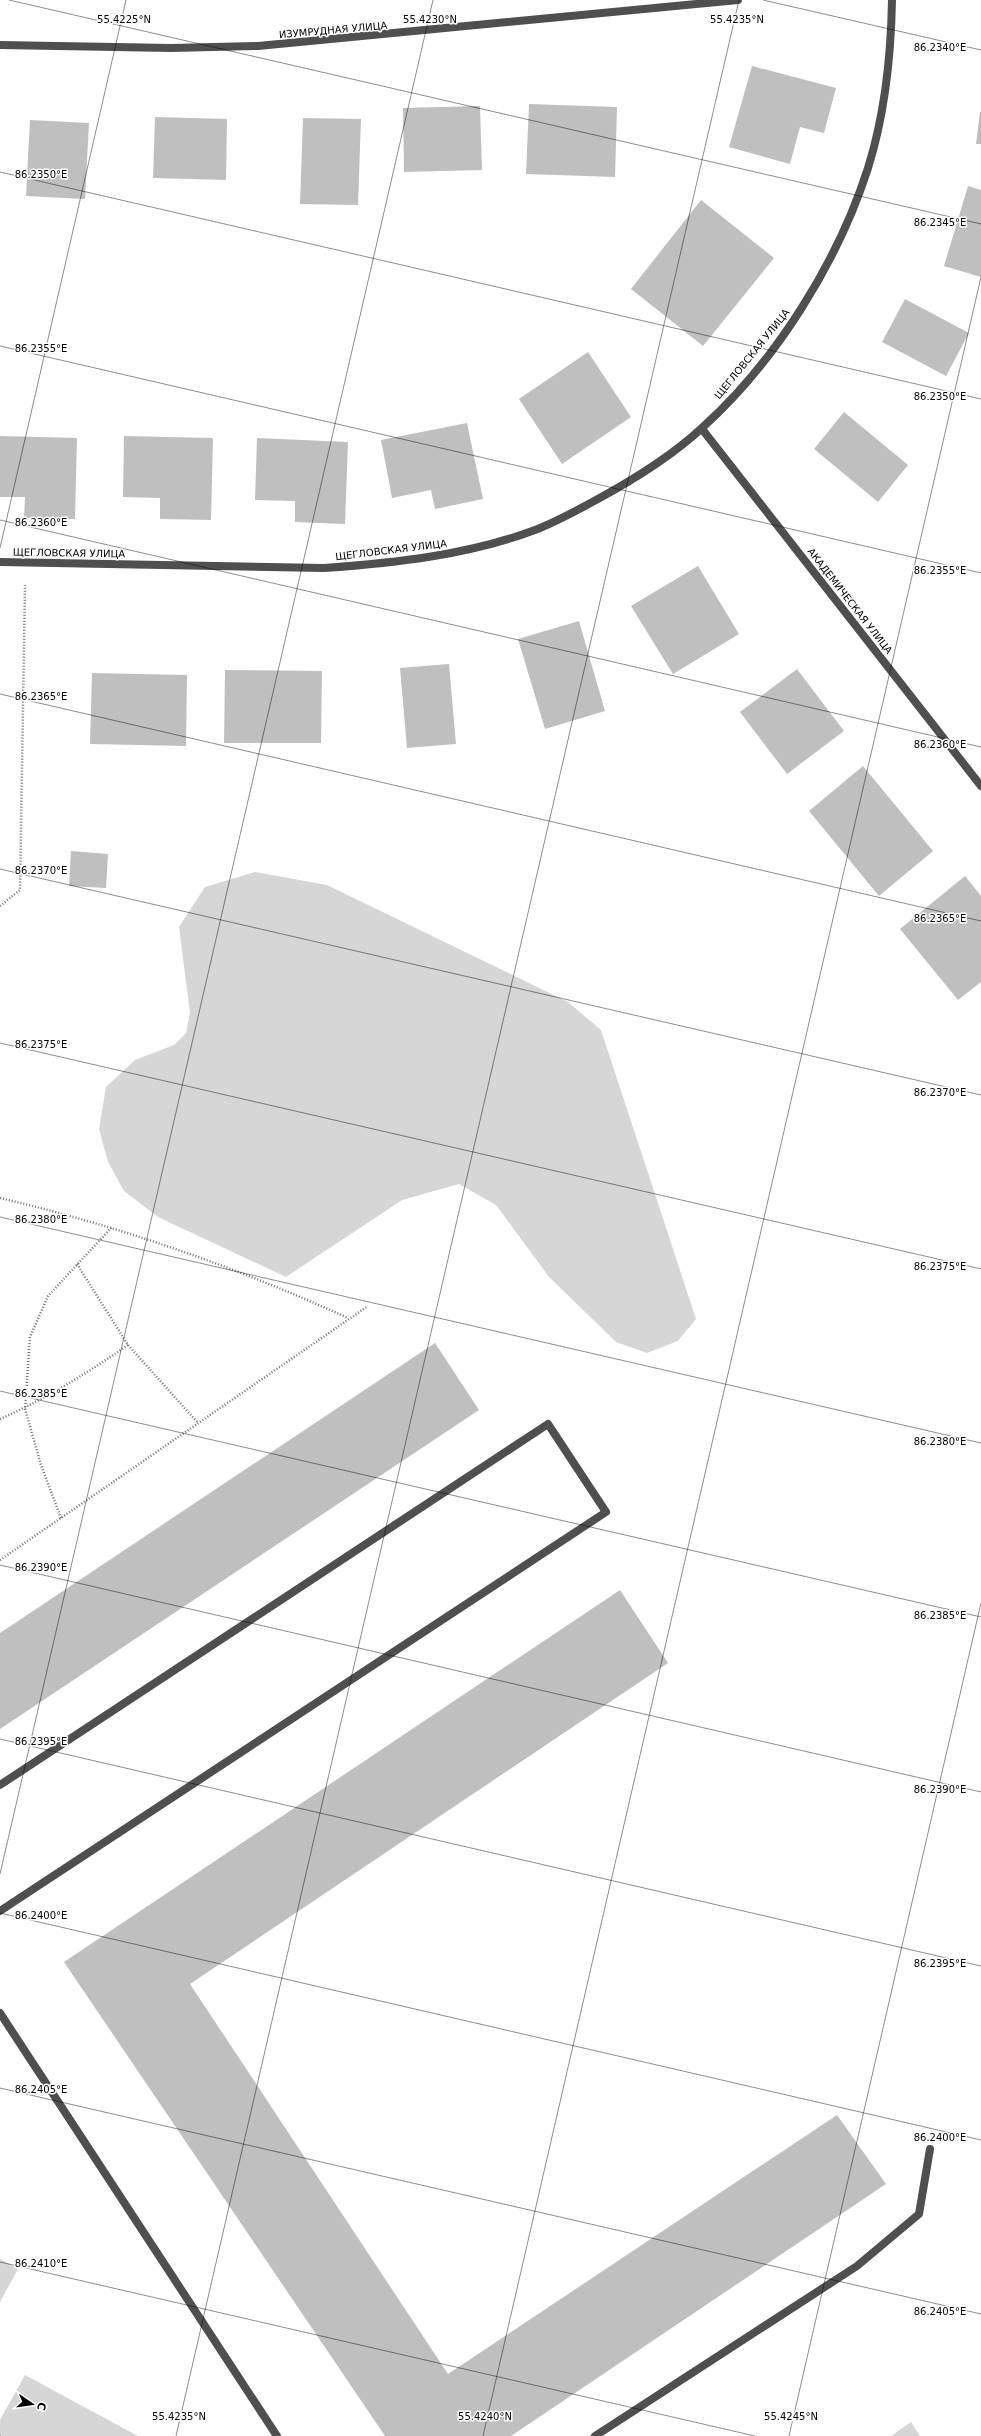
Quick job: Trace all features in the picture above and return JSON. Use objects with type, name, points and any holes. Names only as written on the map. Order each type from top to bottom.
[{"type":"street","name":"ИЗУМРУДНАЯ УЛИЦА","points":[[0,45],[171,48],[258,46],[738,0]]},
{"type":"street","name":"ЩЕГЛОВСКАЯ УЛИЦА","points":[[0,562],[324,568],[372,564],[454,552],[536,530],[576,511],[658,462],[702,429],[733,398],[796,316],[820,280],[857,200],[879,129],[891,47],[892,0]]},
{"type":"street","name":"АКАДЕМИЧЕСКАЯ УЛИЦА","points":[[702,429],[981,786]]},
{"type":"street","points":[[0,1785],[548,1424],[606,1512],[0,1911]]},
{"type":"street","points":[[0,2013],[277,2436]]},
{"type":"street","points":[[595,2436],[857,2266],[919,2214],[930,2149]]},
{"type":"path","points":[[0,906],[20,890],[25,562]]},
{"type":"path","points":[[0,1198],[112,1227],[292,1293],[349,1319]]},
{"type":"path","points":[[61,1518],[41,1465],[25,1408],[30,1337],[48,1296],[112,1227]]},
{"type":"path","points":[[77,1264],[128,1345],[198,1423]]},
{"type":"path","points":[[0,1560],[368,1306]]},
{"type":"path","points":[[0,1419],[25,1408],[75,1381],[128,1345]]},
{"type":"shaded area","points":[[255,872],[327,885],[568,1002],[601,1030],[696,1319],[678,1341],[647,1353],[616,1342],[549,1277],[496,1205],[459,1184],[402,1200],[286,1277],[158,1217],[124,1191],[108,1162],[99,1129],[106,1087],[135,1060],[174,1045],[186,1033],[190,1013],[179,927],[205,887]]},
{"type":"shaded area","points":[[0,2259],[18,2269],[0,2302]]},
{"type":"shaded area","points":[[25,2375],[138,2436],[0,2436],[0,2420]]},
{"type":"shaded area","points":[[911,2422],[920,2436],[891,2436]]},
{"type":"building","points":[[752,66],[836,88],[824,133],[800,127],[790,164],[729,147]]},
{"type":"building","points":[[529,104],[617,107],[615,177],[526,174]]},
{"type":"building","points":[[480,106],[482,170],[404,172],[403,108]]},
{"type":"building","points":[[980,112],[981,144],[976,144]]},
{"type":"building","points":[[155,117],[227,119],[226,180],[153,178]]},
{"type":"building","points":[[303,118],[361,119],[358,205],[300,204]]},
{"type":"building","points":[[30,120],[89,123],[85,199],[26,196]]},
{"type":"building","points":[[968,186],[981,190],[981,277],[944,266]]},
{"type":"building","points":[[701,200],[774,258],[703,346],[631,289]]},
{"type":"building","points":[[905,299],[969,333],[946,376],[882,342]]},
{"type":"building","points":[[588,352],[631,417],[562,464],[519,399]]},
{"type":"building","points":[[844,412],[908,465],[878,502],[814,449]]},
{"type":"building","points":[[467,423],[483,499],[435,509],[431,490],[392,498],[381,440]]},
{"type":"building","points":[[0,436],[77,438],[75,519],[24,518],[25,497],[0,497]]},
{"type":"building","points":[[124,436],[213,438],[211,520],[160,519],[160,498],[123,497]]},
{"type":"building","points":[[257,438],[348,442],[345,524],[295,522],[295,501],[255,500]]},
{"type":"building","points":[[698,566],[739,634],[673,674],[631,606]]},
{"type":"building","points":[[579,621],[605,711],[545,729],[518,639]]},
{"type":"building","points":[[449,664],[456,744],[407,748],[400,668]]},
{"type":"building","points":[[797,669],[844,731],[787,774],[740,712]]},
{"type":"building","points":[[225,670],[322,671],[321,743],[224,743]]},
{"type":"building","points":[[92,673],[187,675],[186,746],[90,744]]},
{"type":"building","points":[[863,766],[933,851],[879,896],[809,811]]},
{"type":"building","points":[[71,851],[108,854],[106,888],[69,886]]},
{"type":"building","points":[[965,876],[981,896],[981,982],[958,1000],[900,929]]},
{"type":"building","points":[[435,1343],[479,1410],[0,1729],[0,1633]]},
{"type":"building","points":[[620,1590],[668,1663],[190,1984],[448,2374],[837,2115],[886,2184],[511,2436],[385,2436],[64,1962]]}]
